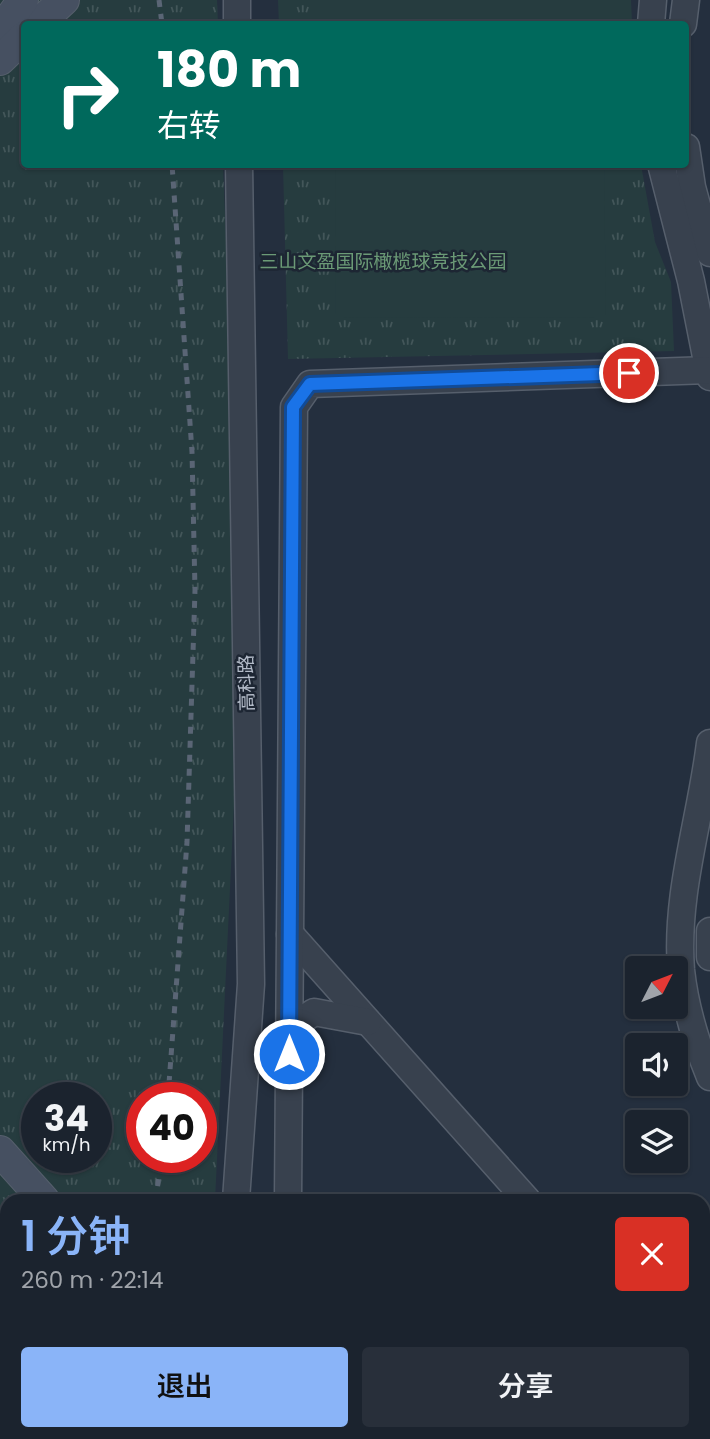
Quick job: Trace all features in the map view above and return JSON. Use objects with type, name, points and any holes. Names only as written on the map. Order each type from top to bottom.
[{"type":"main road","points":[[0,31],[23,0]]},
{"type":"main road","points":[[41,21],[64,0]]},
{"type":"main road","points":[[0,60],[21,40]]},
{"type":"main road","points":[[0,1151],[39,1194]]},
{"type":"street","points":[[237,0],[237,21]]},
{"type":"street","points":[[651,21],[653,0]]},
{"type":"street","points":[[683,21],[686,0]]},
{"type":"street","points":[[689,167],[710,253]]},
{"type":"street","name":"高科路","points":[[236,1194],[251,984],[239,168]]},
{"type":"street","points":[[288,1194],[293,407],[310,384],[709,374],[691,281],[662,168]]},
{"type":"street","points":[[710,743],[681,920],[681,968],[686,1006],[710,1077]]},
{"type":"street","points":[[710,931],[710,957]]},
{"type":"street","points":[[290,934],[522,1194]]},
{"type":"street","points":[[289,1029],[314,1012],[368,1022]]},
{"type":"green space","points":[[0,0],[217,0],[218,21],[21,21],[21,168],[223,168],[242,638],[217,1158],[217,1082],[126,1082],[126,1173],[216,1173],[215,1194],[0,1194]]},
{"type":"green space","points":[[278,0],[631,0],[632,21],[279,21]]},
{"type":"green space","points":[[333,0],[603,0],[603,21],[333,21]]},
{"type":"green space","name":"三山文盈国际橄榄球竞技公园","points":[[283,168],[642,168],[655,242],[671,282],[674,351],[288,359]]},
{"type":"green space","points":[[335,168],[604,168],[606,317],[336,318]]},
{"type":"railway","points":[[159,0],[162,21]]},
{"type":"railway","points":[[169,1082],[187,842],[195,590],[192,452],[172,168]]},
{"type":"railway","points":[[157,1194],[159,1173]]},
{"type":"route","points":[[289,1054],[293,407],[310,384],[629,373]]}]
